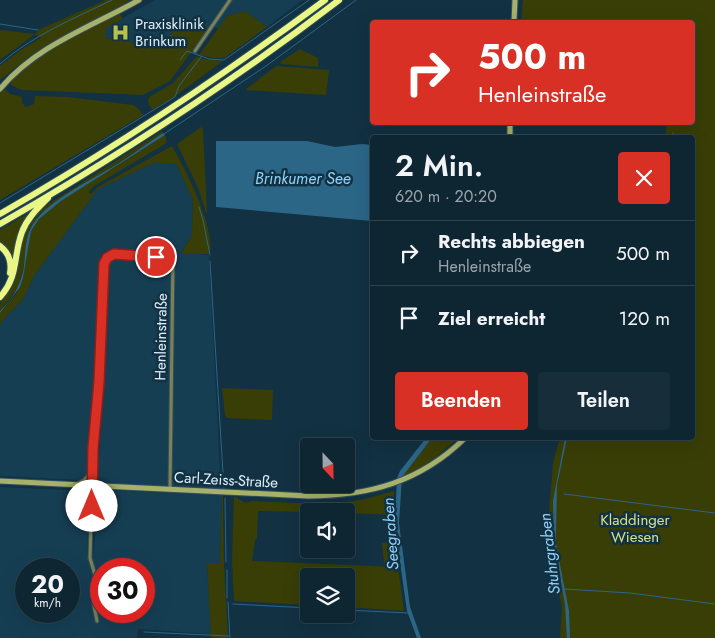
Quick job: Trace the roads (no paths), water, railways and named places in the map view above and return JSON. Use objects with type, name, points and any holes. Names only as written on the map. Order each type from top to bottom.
[{"type":"highway","points":[[0,214],[129,136],[231,68],[325,0]]},
{"type":"highway","points":[[0,224],[134,143],[236,75],[339,0]]},
{"type":"highway","points":[[0,297],[12,279],[17,248],[25,224],[55,192]]},
{"type":"highway","points":[[0,246],[8,254],[11,264],[8,279],[0,292]]},
{"type":"main road","points":[[0,89],[21,66],[39,53],[139,0]]},
{"type":"main road","points":[[514,20],[515,0]]},
{"type":"main road","name":"Carl-Zeiss-Straße","points":[[0,481],[328,496],[359,493],[404,480],[436,462],[463,440]]},
{"type":"street","points":[[195,51],[230,0]]},
{"type":"street","name":"Henleinstraße","points":[[90,558],[92,472],[104,264],[107,258],[114,254],[173,257],[170,490]]},
{"type":"street","points":[[75,485],[92,472]]},
{"type":"water","points":[[163,133],[165,135],[61,201],[39,219],[31,231],[23,278],[20,287],[9,301],[23,272],[28,235],[33,224],[49,207],[119,163]]},
{"type":"water","name":"Brinkumer See","points":[[216,141],[307,141],[335,147],[370,145],[370,221],[216,207]]},
{"type":"water","points":[[424,440],[430,440],[402,477],[399,523],[410,607],[421,638],[417,638],[407,611],[397,541],[395,523],[397,478],[400,471]]},
{"type":"water","points":[[565,440],[567,440],[557,485],[556,544],[569,611],[570,638],[567,638],[565,604],[554,544],[553,501]]},
{"type":"waterway","points":[[0,64],[26,44],[112,0]]},
{"type":"waterway","points":[[180,60],[187,51],[209,59],[224,60],[309,0]]},
{"type":"waterway","points":[[164,134],[266,66],[356,0]]},
{"type":"waterway","points":[[0,24],[38,30]]},
{"type":"waterway","points":[[0,203],[175,97],[179,86],[201,57]]},
{"type":"waterway","points":[[199,207],[210,255]]},
{"type":"waterway","points":[[210,261],[224,489]]},
{"type":"waterway","points":[[564,494],[715,513]]},
{"type":"waterway","points":[[225,498],[226,562]]},
{"type":"waterway","points":[[227,570],[227,598]]},
{"type":"waterway","name":"Stuhrgraben","points":[[564,589],[630,593],[715,604]]},
{"type":"waterway","points":[[228,602],[230,638]]},
{"type":"waterway","points":[[233,604],[300,608]]},
{"type":"waterway","points":[[355,610],[408,613]]},
{"type":"waterway","points":[[144,632],[229,636]]},
{"type":"place","name":"Praxisklinik Brinkum","points":[[121,33]]},
{"type":"park label","name":"Kladdinger Wiesen","points":[[635,528]]},
{"type":"water label","name":"Seegraben","points":[[390,534]]}]
